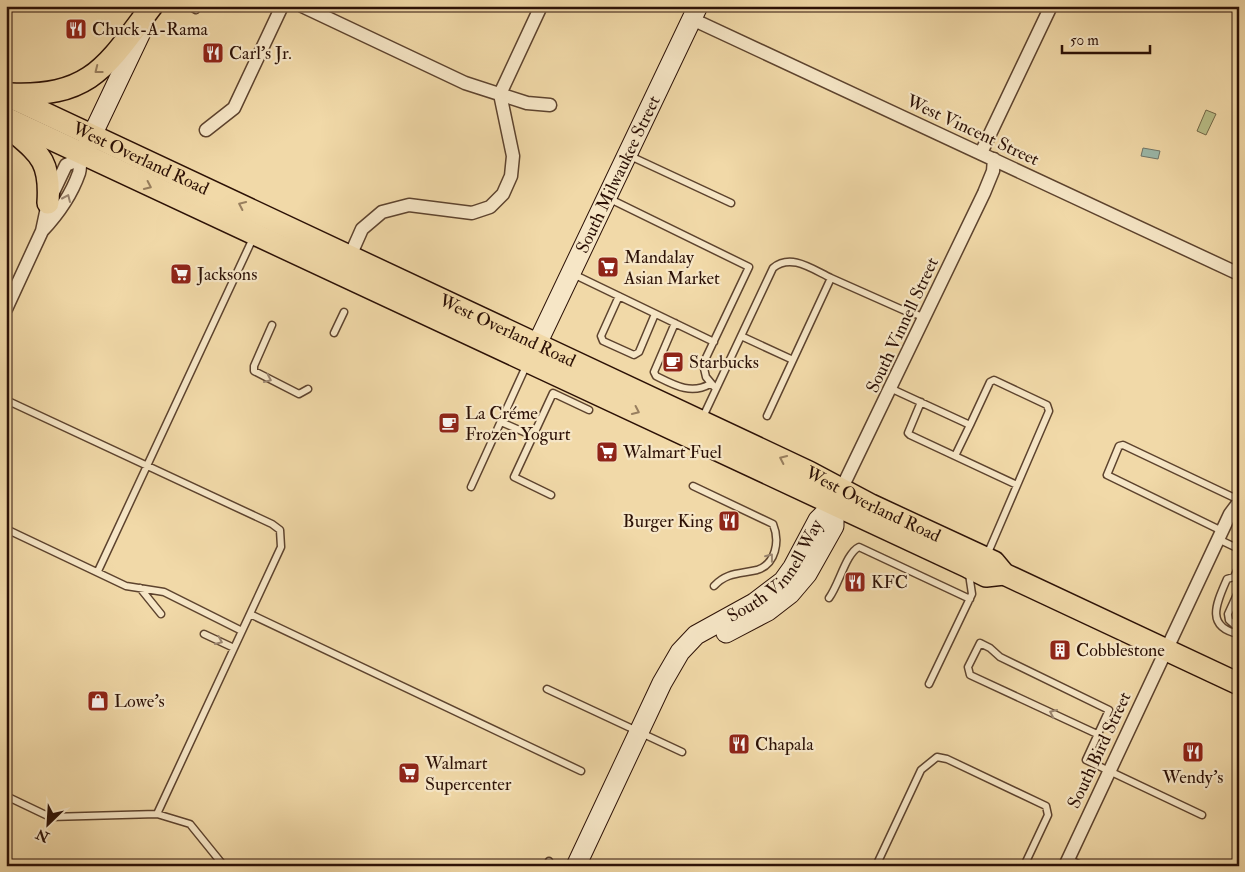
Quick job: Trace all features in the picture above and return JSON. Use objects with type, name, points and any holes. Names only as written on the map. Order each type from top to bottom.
[{"type":"main road","points":[[6,95],[56,93],[83,81],[110,60],[152,6]]},
{"type":"main road","name":"West Overland Road","points":[[6,95],[86,148],[254,235],[403,305],[532,352],[602,384],[629,387],[701,420],[838,497]]},
{"type":"main road","points":[[6,106],[86,148]]},
{"type":"main road","name":"West Overland Road","points":[[6,118],[86,148],[350,256],[463,309],[532,352],[976,563],[986,576],[1004,574],[1239,684]]},
{"type":"main road","points":[[6,126],[39,154],[50,182],[48,203]]},
{"type":"main road","points":[[254,235],[272,230],[332,258],[341,259],[350,256]]},
{"type":"main road","points":[[372,290],[381,281],[422,299],[463,309]]},
{"type":"street","points":[[42,231],[62,209],[79,171],[86,148],[152,6]]},
{"type":"street","points":[[206,130],[234,108],[282,6]]},
{"type":"street","points":[[302,6],[465,83],[527,103],[550,105]]},
{"type":"street","points":[[350,256],[362,229],[382,212],[409,205],[472,214],[490,207],[503,194],[511,176],[513,156],[500,94],[541,6]]},
{"type":"street","points":[[981,153],[1051,6]]},
{"type":"street","name":"West Vincent Street","points":[[695,12],[981,153],[1239,274]]},
{"type":"street","name":"South Milwaukee Street","points":[[532,352],[695,12]]},
{"type":"street","points":[[6,309],[42,231],[48,203],[66,165],[86,148]]},
{"type":"street","name":"South Vinnell Street","points":[[838,497],[892,389],[924,317],[984,193],[994,171],[994,159]]},
{"type":"street","name":"South Vinnell Way","points":[[576,866],[644,735],[686,663],[703,646],[768,611],[790,594],[807,574],[834,526],[838,497]]},
{"type":"street","name":"South Bird Street","points":[[1066,862],[1165,649],[1220,535],[1239,501]]},
{"type":"street","name":"South Vinnell Way","points":[[587,866],[644,735]]},
{"type":"lane","points":[[189,6],[196,10]]},
{"type":"lane","points":[[627,154],[731,203]]},
{"type":"lane","points":[[607,197],[749,266],[703,364],[713,386]]},
{"type":"lane","points":[[98,571],[254,235]]},
{"type":"lane","points":[[701,420],[713,386],[741,336],[773,268],[781,262],[796,261],[903,310],[924,317]]},
{"type":"lane","points":[[571,273],[714,342]]},
{"type":"lane","points":[[767,416],[831,278]]},
{"type":"lane","points":[[620,296],[601,336],[603,341],[634,355],[639,352],[656,314]]},
{"type":"lane","points":[[334,333],[344,312]]},
{"type":"lane","points":[[675,323],[654,372],[656,376],[682,389],[701,389],[713,386]]},
{"type":"lane","points":[[272,325],[254,366],[254,371],[299,394],[308,388]]},
{"type":"lane","points":[[741,336],[793,360]]},
{"type":"lane","points":[[471,487],[532,352]]},
{"type":"lane","points":[[929,684],[970,599],[976,563],[1017,486],[1049,411],[1048,405],[994,380],[990,382],[955,456]]},
{"type":"lane","points":[[892,389],[970,425]]},
{"type":"lane","points":[[551,495],[514,477],[553,393],[589,410]]},
{"type":"lane","points":[[6,400],[272,524],[280,530],[281,547],[157,814]]},
{"type":"lane","points":[[920,402],[908,433],[1017,486]]},
{"type":"lane","points":[[501,422],[533,436]]},
{"type":"lane","points":[[1239,501],[1122,445],[1119,446],[1107,475],[1220,535],[1239,549]]},
{"type":"lane","points":[[693,486],[773,524],[777,534],[778,544],[775,552],[759,569],[729,574],[714,586]]},
{"type":"lane","points":[[6,529],[98,571],[126,586],[164,592],[242,630]]},
{"type":"lane","points":[[829,598],[837,586],[852,551],[859,547],[970,599]]},
{"type":"lane","points":[[1239,566],[1234,576],[1227,580],[1216,603],[1215,613],[1220,625],[1239,634]]},
{"type":"lane","points":[[1234,576],[1239,584]]},
{"type":"lane","points":[[140,588],[161,614]]},
{"type":"lane","points":[[1239,590],[1228,614],[1229,620],[1239,629]]},
{"type":"lane","points":[[250,614],[581,771]]},
{"type":"lane","points":[[204,634],[234,648]]},
{"type":"lane","points":[[1097,734],[970,675],[968,667],[980,643],[990,648],[1000,657],[1109,710],[1086,760],[1202,815]]},
{"type":"lane","points":[[547,689],[682,752]]},
{"type":"lane","points":[[876,866],[921,770],[937,758],[947,759],[1046,806],[1048,815],[1024,866]]},
{"type":"lane","points":[[6,796],[50,817],[157,814],[190,824],[224,866]]},
{"type":"lane","points":[[1066,862],[1083,866]]},
{"type":"green space","points":[[1206,110],[1216,114],[1206,135],[1197,131]]},
{"type":"shaded area","points":[[1143,148],[1160,151],[1158,159],[1141,156]]},
{"type":"place","name":"Chuck-A-Rama","points":[[76,29]]},
{"type":"place","name":"Carl's Jr.","points":[[213,53]]},
{"type":"place","name":"Mandalay Asian Market","points":[[608,267]]},
{"type":"place","name":"Jacksons","points":[[181,274]]},
{"type":"place","name":"Starbucks","points":[[673,362]]},
{"type":"place","name":"La Créme Frozen Yogurt","points":[[449,423]]},
{"type":"place","name":"Walmart Fuel","points":[[607,452]]},
{"type":"place","name":"Burger King","points":[[729,521]]},
{"type":"place","name":"KFC","points":[[855,582]]},
{"type":"place","name":"Cobblestone","points":[[1060,650]]},
{"type":"place","name":"Lowe's","points":[[98,701]]},
{"type":"place","name":"Chapala","points":[[739,744]]},
{"type":"place","name":"Wendy's","points":[[1193,752]]},
{"type":"place","name":"Walmart Supercenter","points":[[409,773]]}]
